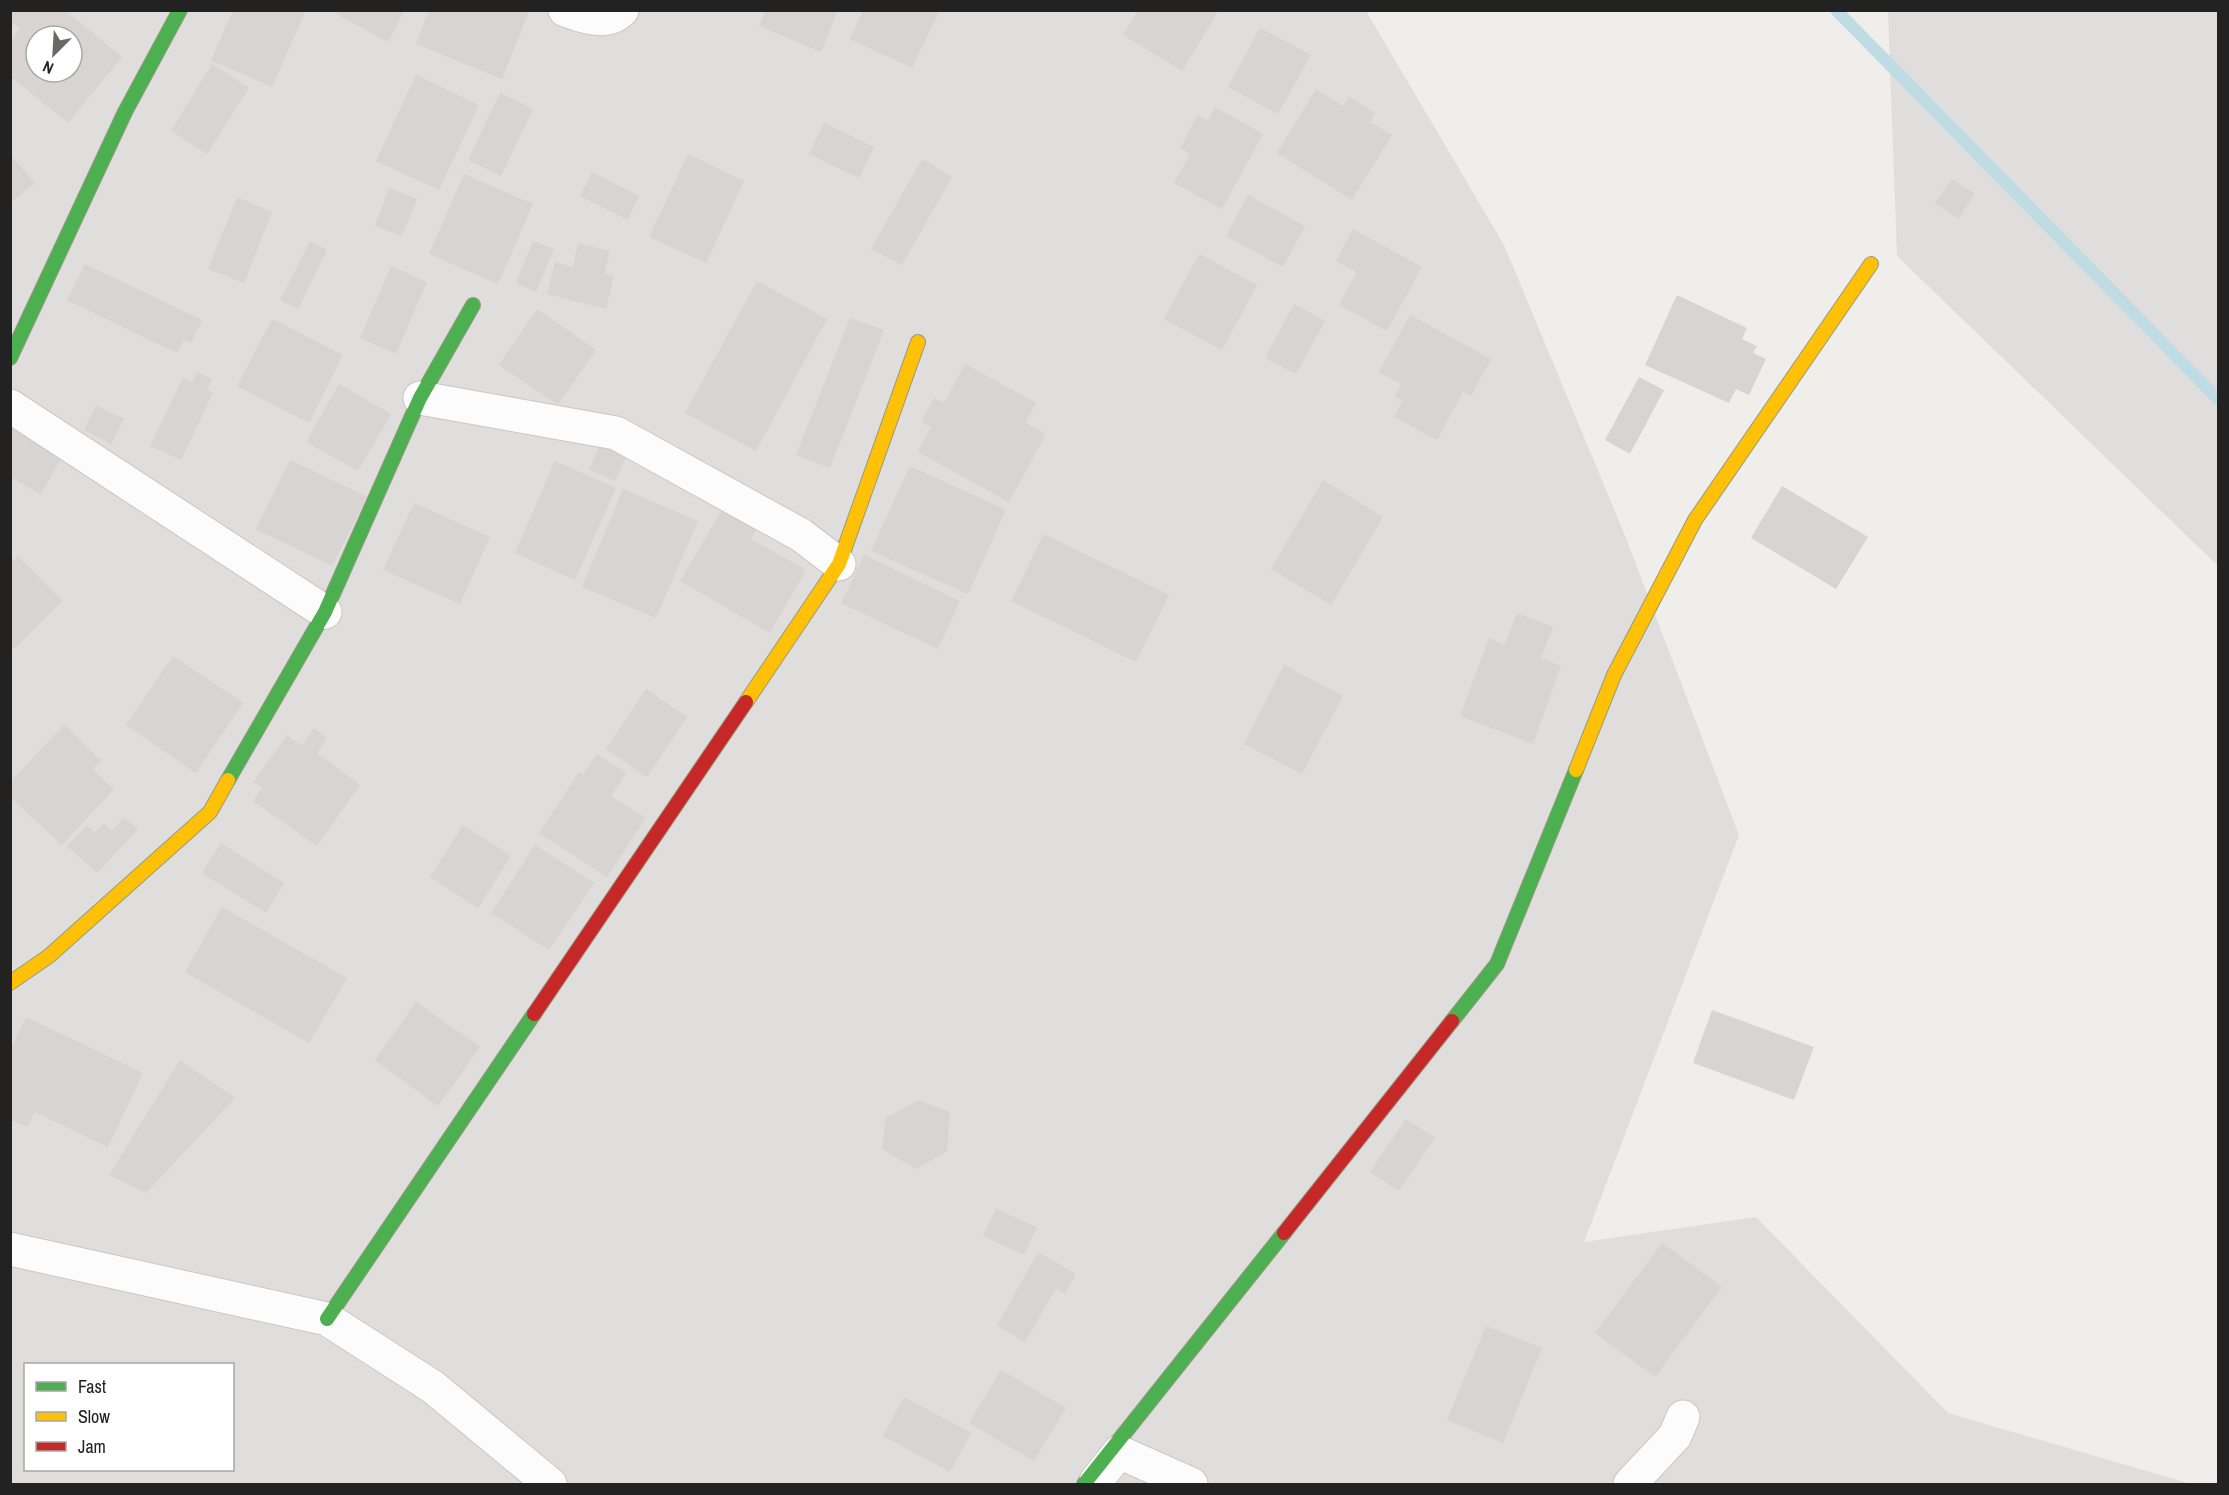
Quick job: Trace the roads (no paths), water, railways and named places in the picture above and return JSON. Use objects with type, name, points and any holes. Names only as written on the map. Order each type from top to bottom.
[{"type":"street","points":[[10,358],[125,112],[180,10]]},
{"type":"street","points":[[565,10],[595,19],[618,15],[622,10]]},
{"type":"street","points":[[1084,1485],[1497,964],[1614,675],[1695,520],[1871,264]]},
{"type":"street","points":[[10,983],[49,956],[210,812],[325,612],[420,398],[472,305]]},
{"type":"street","points":[[327,1319],[838,564],[918,342]]},
{"type":"street","points":[[420,398],[616,433],[801,535],[838,564]]},
{"type":"street","points":[[10,406],[325,612]]},
{"type":"street","points":[[10,1249],[327,1319],[433,1387],[550,1485]]},
{"type":"street","points":[[1630,1485],[1675,1436],[1683,1417]]},
{"type":"street","points":[[1092,1485],[1119,1452],[1191,1485]]},
{"type":"waterway","points":[[1836,10],[2218,399]]}]
